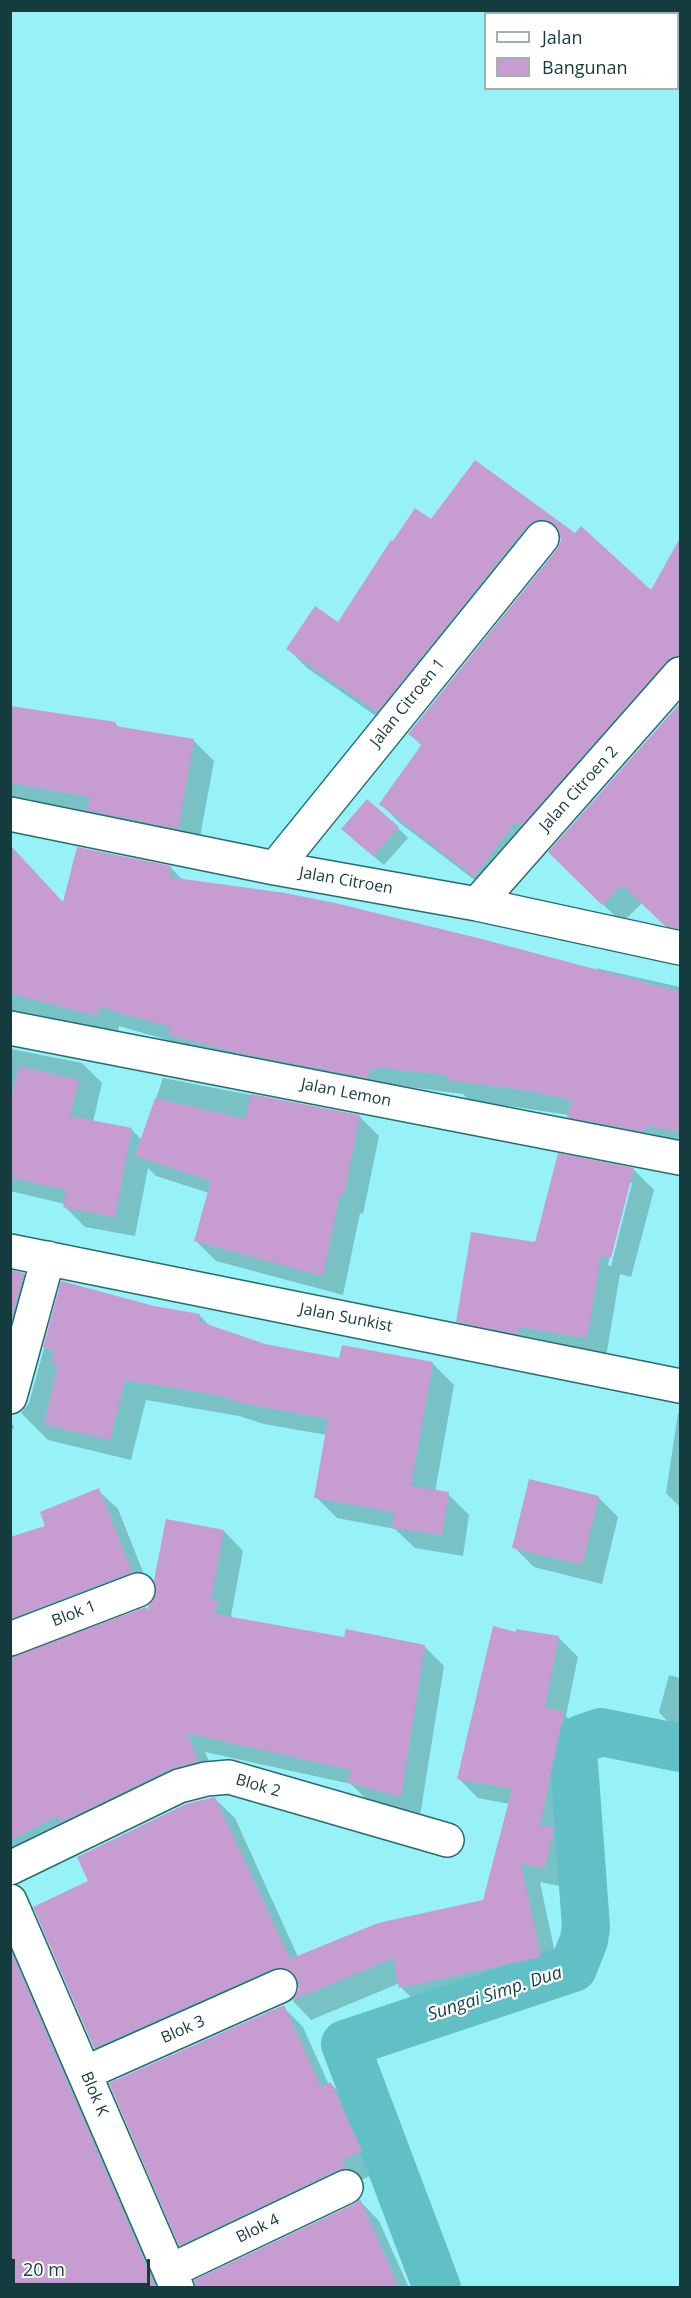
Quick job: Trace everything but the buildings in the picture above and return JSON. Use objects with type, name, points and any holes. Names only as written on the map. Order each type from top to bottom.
[{"type":"street","name":"Jalan Citroen 1","points":[[275,868],[542,538]]},
{"type":"street","name":"Jalan Citroen 2","points":[[477,904],[681,674]]},
{"type":"street","name":"Jalan Citroen","points":[[10,814],[275,868],[477,904],[681,948]]},
{"type":"street","name":"Jalan Lemon","points":[[10,1028],[681,1158]]},
{"type":"street","name":"Jalan Sunkist","points":[[10,1251],[681,1386]]},
{"type":"street","points":[[10,1397],[48,1258]]},
{"type":"street","name":"Blok 1","points":[[10,1639],[138,1590]]},
{"type":"street","name":"Blok 2","points":[[10,1868],[179,1786],[206,1779],[230,1777],[447,1840]]},
{"type":"street","name":"Blok K","points":[[10,1901],[173,2279]]},
{"type":"street","name":"Blok 3","points":[[85,2073],[280,1986]]},
{"type":"street","name":"Blok 4","points":[[173,2279],[346,2187]]},
{"type":"waterway","points":[[619,10],[623,12]]},
{"type":"waterway","name":"Sungai Simp. Dua","points":[[437,2288],[345,2044],[573,1968],[584,1940],[586,1927],[573,1750],[581,1739],[601,1732],[680,1748]]}]
